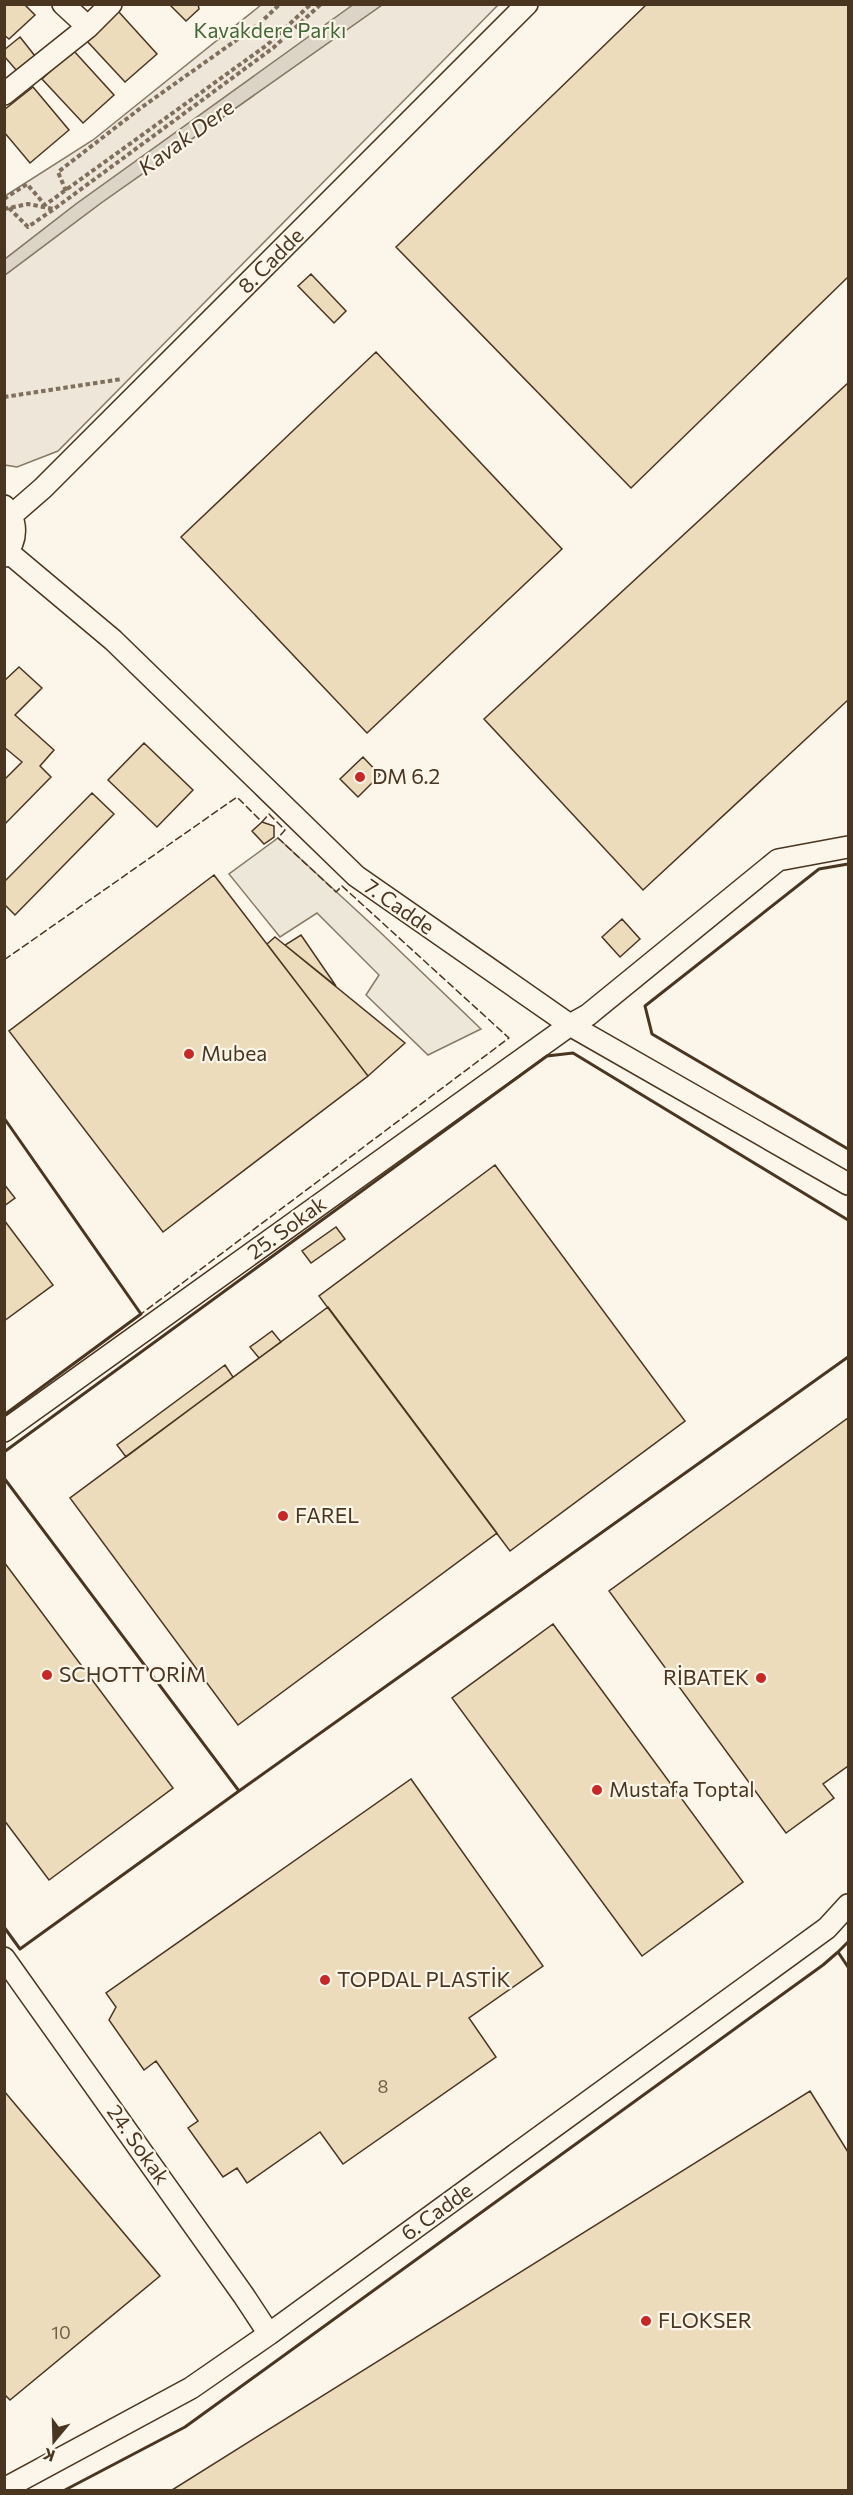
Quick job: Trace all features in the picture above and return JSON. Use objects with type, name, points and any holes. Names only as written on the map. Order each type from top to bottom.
[{"type":"street","points":[[63,4],[88,27]]},
{"type":"street","points":[[4,94],[88,27],[111,4]]},
{"type":"street","name":"8. Cadde","points":[[8,511],[43,488],[527,4]]},
{"type":"street","points":[[6,554],[15,532],[8,511]]},
{"type":"street","name":"7. Cadde","points":[[6,554],[113,640],[356,876],[570,1025],[849,1184]]},
{"type":"street","name":"25. Sokak","points":[[4,1431],[570,1025],[588,1016],[778,860],[849,847]]},
{"type":"street","name":"6. Cadde","points":[[4,2489],[191,2388],[269,2334],[827,1928],[849,1905]]},
{"type":"street","name":"24. Sokak","points":[[4,1958],[269,2334]]},
{"type":"path","points":[[66,191],[58,172],[142,107],[259,24],[280,4]]},
{"type":"path","points":[[4,199],[27,184],[45,206],[267,45],[311,4]]},
{"type":"path","points":[[6,208],[28,227],[273,48],[321,4]]},
{"type":"path","points":[[6,208],[28,204],[54,209]]},
{"type":"path","points":[[4,397],[98,385],[130,378]]},
{"type":"green space","name":"Kavakdere Parkı","points":[[261,5],[354,5],[76,204],[5,259],[5,196],[93,140]]},
{"type":"green space","points":[[382,5],[498,5],[58,451],[17,467],[5,465],[5,275],[101,203]]},
{"type":"shaded area","points":[[278,838],[481,1029],[428,1055],[366,995],[379,975],[317,913],[280,937],[229,874]]},
{"type":"water","name":"Kavak Dere","points":[[354,4],[382,5],[101,203],[5,275],[5,259],[76,204]]},
{"type":"building","points":[[4,4],[24,4],[35,15],[9,39],[4,35]]},
{"type":"building","points":[[169,4],[198,4],[199,9],[186,21]]},
{"type":"building","points":[[647,4],[848,4],[848,277],[631,488],[396,247]]},
{"type":"building","points":[[118,11],[157,54],[125,82],[86,40]]},
{"type":"building","points":[[20,37],[35,56],[17,71],[4,56],[4,50]]},
{"type":"building","points":[[73,50],[114,95],[83,123],[42,79]]},
{"type":"building","points":[[33,87],[69,130],[30,163],[4,132],[4,110]]},
{"type":"building","points":[[311,274],[346,311],[334,323],[298,286]]},
{"type":"building","points":[[376,352],[562,549],[367,733],[181,537]]},
{"type":"building","points":[[848,383],[848,700],[643,890],[484,719]]},
{"type":"building","points":[[19,667],[42,688],[15,715],[54,750],[40,766],[51,777],[4,825],[4,780],[22,762],[4,747],[4,681]]},
{"type":"building","points":[[144,743],[193,790],[157,827],[108,780]]},
{"type":"building","name":"DM 6.2","points":[[363,757],[380,775],[358,797],[340,779]]},
{"type":"building","points":[[92,793],[114,814],[15,915],[4,904],[4,882]]},
{"type":"building","points":[[262,822],[274,826],[274,837],[264,844],[252,831]]},
{"type":"building","name":"Mubea","points":[[214,875],[368,1076],[163,1232],[9,1031]]},
{"type":"building","points":[[622,919],[640,939],[620,957],[602,937]]},
{"type":"building","points":[[301,935],[336,986],[285,945]]},
{"type":"building","name":"Mubea","points":[[275,937],[405,1043],[368,1076],[267,944]]},
{"type":"building","points":[[495,1165],[685,1421],[510,1551],[319,1296]]},
{"type":"building","points":[[4,1184],[15,1198],[4,1206]]},
{"type":"building","points":[[4,1220],[53,1285],[4,1321]]},
{"type":"building","points":[[336,1227],[345,1239],[311,1263],[302,1251]]},
{"type":"building","name":"FAREL","points":[[328,1307],[497,1533],[238,1725],[70,1498]]},
{"type":"building","points":[[272,1331],[281,1342],[259,1358],[250,1347]]},
{"type":"building","points":[[225,1365],[233,1377],[126,1457],[117,1445]]},
{"type":"building","name":"RİBATEK","points":[[848,1418],[848,1766],[823,1784],[834,1798],[786,1833],[609,1591]]},
{"type":"building","name":"SCHOTT ORİM","points":[[4,1562],[173,1788],[49,1880],[4,1820]]},
{"type":"building","name":"Mustafa Toptal","points":[[553,1624],[743,1882],[642,1956],[452,1698]]},
{"type":"building","name":"TOPDAL PLASTİK","points":[[411,1779],[543,1966],[469,2018],[496,2057],[343,2164],[320,2132],[247,2183],[237,2168],[223,2177],[188,2128],[198,2121],[156,2061],[144,2070],[109,2020],[116,2007],[106,1993]]},
{"type":"building","points":[[4,2091],[160,2276],[10,2400],[4,2394]]},
{"type":"building","name":"FLOKSER","points":[[810,2091],[848,2152],[848,2490],[172,2490]]},
{"type":"fence","points":[[4,960],[237,797],[262,822],[269,814],[285,830],[278,838],[336,892],[342,886],[509,1038],[141,1314]]},
{"type":"wall","points":[[848,864],[819,869],[645,1006],[652,1034],[848,1149]]},
{"type":"wall","points":[[4,1452],[547,1056],[573,1053],[848,1220]]},
{"type":"wall","points":[[4,1118],[141,1314],[4,1415]]},
{"type":"wall","points":[[239,1791],[848,1357]]},
{"type":"wall","points":[[4,1478],[239,1791],[20,1949],[4,1927]]},
{"type":"wall","points":[[838,1952],[848,1942]]},
{"type":"wall","points":[[65,2490],[185,2427],[838,1952],[848,1967]]},
{"type":"place","name":"DM 6.2","points":[[360,777]]},
{"type":"place","name":"Mubea","points":[[189,1054]]},
{"type":"place","name":"FAREL","points":[[283,1516]]},
{"type":"place","name":"SCHOTT ORİM","points":[[47,1675]]},
{"type":"place","name":"RİBATEK","points":[[761,1678]]},
{"type":"place","name":"Mustafa Toptal","points":[[597,1790]]},
{"type":"place","name":"TOPDAL PLASTİK","points":[[325,1980]]},
{"type":"place","name":"FLOKSER","points":[[646,2321]]}]
